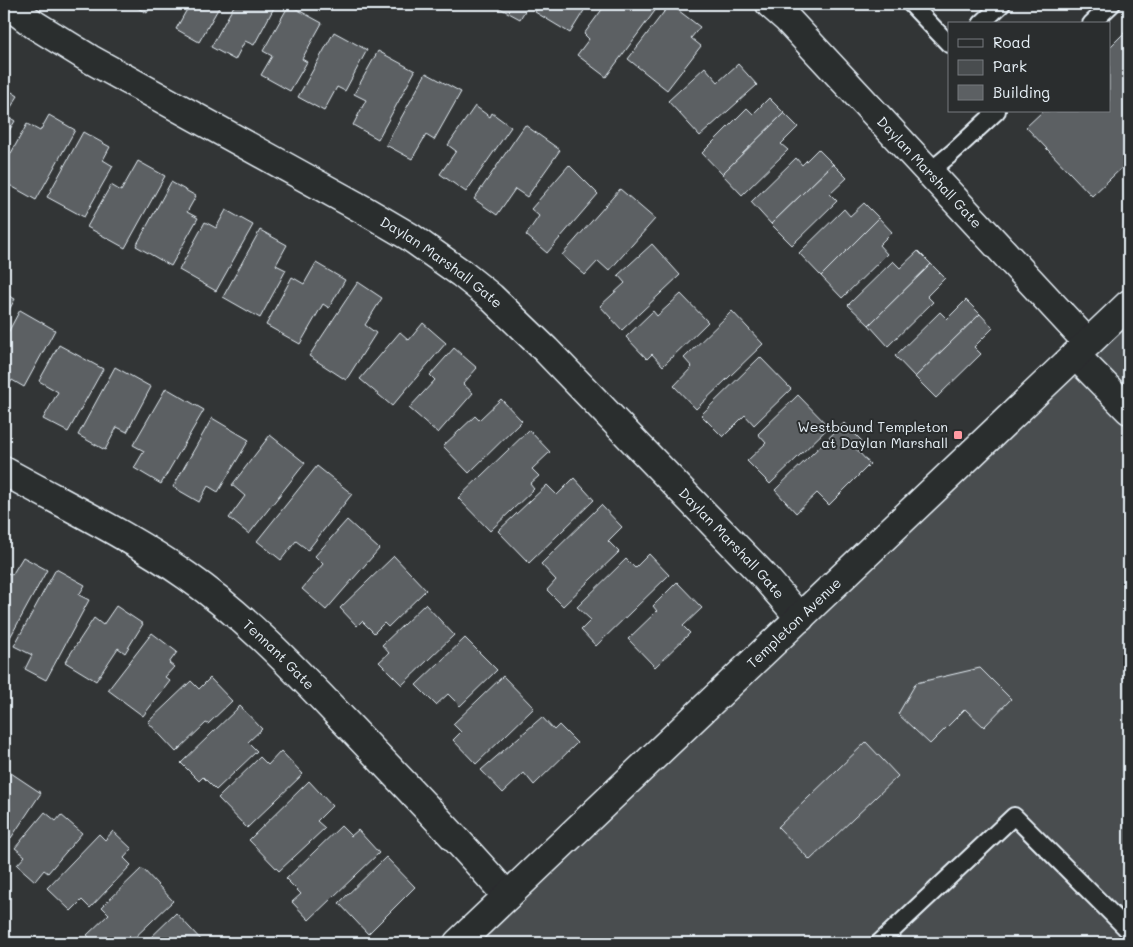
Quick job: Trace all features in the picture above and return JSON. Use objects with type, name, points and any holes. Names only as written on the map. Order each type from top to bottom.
[{"type":"street","name":"Daylan Marshall Gate","points":[[7,4],[35,25],[90,59],[364,210],[410,237],[461,273],[491,297],[553,356],[763,575],[800,618]]},
{"type":"street","name":"Daylan Marshall Gate","points":[[770,4],[787,19],[929,172],[1082,349],[1129,410]]},
{"type":"street","name":"Templeton Avenue","points":[[458,943],[1129,304]]},
{"type":"street","name":"Tennant Gate","points":[[4,471],[138,546],[187,576],[233,613],[333,710],[470,853],[507,896]]},
{"type":"lane","points":[[911,4],[948,43]]},
{"type":"lane","points":[[983,22],[1002,4]]},
{"type":"lane","points":[[1092,22],[1112,4]]},
{"type":"lane","points":[[929,172],[952,154],[996,112]]},
{"type":"lane","points":[[879,943],[1014,816],[1129,931]]},
{"type":"green space","points":[[1129,304],[1129,943],[457,943]]},
{"type":"building","points":[[130,4],[152,4],[147,13]]},
{"type":"building","points":[[190,4],[221,4],[199,42],[176,29]]},
{"type":"building","points":[[235,4],[276,4],[254,45],[245,41],[235,60],[211,47]]},
{"type":"building","points":[[492,4],[529,4],[520,19]]},
{"type":"building","points":[[540,4],[588,4],[570,33],[535,12]]},
{"type":"building","points":[[606,4],[660,4],[606,77],[577,55],[589,39],[584,34]]},
{"type":"building","points":[[670,4],[700,27],[691,38],[701,46],[667,90],[628,59]]},
{"type":"building","points":[[289,5],[322,23],[302,59],[307,62],[290,91],[261,75],[272,56],[263,51]]},
{"type":"building","points":[[1129,28],[1129,161],[1092,196],[1026,127],[1042,112],[1110,112],[1110,47]]},
{"type":"building","points":[[334,32],[367,50],[345,91],[337,87],[324,111],[298,97]]},
{"type":"building","points":[[378,51],[415,71],[378,139],[353,125],[366,100],[354,94]]},
{"type":"building","points":[[738,64],[757,85],[700,136],[668,101],[705,67],[718,82]]},
{"type":"building","points":[[426,73],[461,92],[434,140],[426,135],[412,159],[386,145]]},
{"type":"building","points":[[4,87],[18,96],[6,115],[15,121],[4,139]]},
{"type":"building","points":[[769,98],[784,113],[722,174],[702,153],[747,108],[753,114]]},
{"type":"building","points":[[475,106],[490,117],[492,113],[511,127],[466,192],[440,174],[456,151],[448,145]]},
{"type":"building","points":[[784,113],[798,127],[781,144],[788,150],[742,195],[722,174]]},
{"type":"building","points":[[49,115],[75,130],[36,200],[4,182],[4,166],[27,124],[40,131]]},
{"type":"building","points":[[525,125],[560,150],[527,197],[515,189],[497,215],[474,199]]},
{"type":"building","points":[[83,132],[110,147],[103,160],[113,166],[84,217],[47,197]]},
{"type":"building","points":[[818,149],[833,164],[771,224],[751,202],[796,158],[802,165]]},
{"type":"building","points":[[138,161],[165,176],[125,248],[87,227],[111,185],[121,191]]},
{"type":"building","points":[[833,164],[847,178],[830,194],[837,201],[792,245],[771,224]]},
{"type":"building","points":[[569,165],[598,194],[547,253],[526,235],[539,216],[531,209]]},
{"type":"building","points":[[171,182],[196,196],[187,212],[198,218],[171,266],[136,246]]},
{"type":"building","points":[[620,189],[655,219],[609,271],[598,261],[585,275],[562,255]]},
{"type":"building","points":[[864,203],[879,218],[821,276],[799,253],[844,209],[850,216]]},
{"type":"building","points":[[226,210],[253,225],[216,291],[179,270],[205,222],[216,228]]},
{"type":"building","points":[[879,218],[892,232],[879,245],[887,254],[842,298],[821,276]]},
{"type":"building","points":[[260,230],[287,245],[276,265],[286,270],[260,318],[223,297]]},
{"type":"building","points":[[652,244],[680,275],[622,330],[600,306],[625,283],[618,275]]},
{"type":"building","points":[[918,251],[931,264],[869,325],[848,305],[893,261],[900,268]]},
{"type":"building","points":[[316,263],[345,280],[329,308],[323,304],[300,344],[266,325],[292,277],[304,284]]},
{"type":"building","points":[[931,264],[945,278],[927,296],[933,302],[888,346],[869,325]]},
{"type":"building","points":[[358,282],[382,298],[365,325],[376,333],[346,380],[309,356]]},
{"type":"building","points":[[4,293],[15,299],[4,319]]},
{"type":"building","points":[[681,294],[708,322],[663,366],[652,354],[647,359],[626,337],[653,311],[657,316]]},
{"type":"building","points":[[966,300],[980,314],[915,377],[895,356],[940,312],[947,319]]},
{"type":"building","points":[[20,310],[55,330],[24,387],[12,380],[4,395],[4,340]]},
{"type":"building","points":[[732,311],[763,344],[696,409],[674,386],[692,367],[684,358]]},
{"type":"building","points":[[980,314],[993,328],[974,347],[981,354],[936,398],[915,377]]},
{"type":"building","points":[[423,323],[446,343],[392,406],[360,379],[400,332],[409,340]]},
{"type":"building","points":[[59,345],[103,369],[68,432],[43,419],[58,392],[39,381]]},
{"type":"building","points":[[454,348],[477,368],[463,384],[473,393],[438,433],[409,408],[435,380],[430,375]]},
{"type":"building","points":[[760,357],[791,389],[754,425],[745,415],[723,437],[701,415]]},
{"type":"building","points":[[115,367],[151,387],[127,432],[117,427],[105,450],[78,435]]},
{"type":"building","points":[[166,388],[204,410],[161,484],[134,468],[144,451],[133,445]]},
{"type":"building","points":[[798,395],[829,427],[770,484],[747,461],[766,443],[758,434]]},
{"type":"building","points":[[501,399],[522,421],[469,473],[443,446],[475,416],[479,420]]},
{"type":"building","points":[[212,418],[249,440],[218,492],[208,486],[199,502],[173,487]]},
{"type":"building","points":[[844,423],[862,441],[855,448],[870,464],[829,505],[817,493],[796,513],[775,490]]},
{"type":"building","points":[[529,430],[550,452],[532,469],[539,476],[530,484],[534,489],[490,531],[458,498]]},
{"type":"building","points":[[270,435],[305,463],[249,534],[229,518],[245,496],[232,485]]},
{"type":"building","points":[[317,466],[352,494],[308,550],[296,541],[281,560],[257,541]]},
{"type":"building","points":[[574,478],[594,500],[529,563],[498,531],[547,485],[557,495]]},
{"type":"building","points":[[601,505],[622,527],[608,541],[619,552],[563,606],[547,590],[556,580],[541,564]]},
{"type":"building","points":[[347,520],[379,549],[326,610],[302,589],[323,564],[315,556]]},
{"type":"building","points":[[649,554],[669,575],[596,646],[581,630],[591,620],[577,607],[626,559],[635,568]]},
{"type":"building","points":[[394,556],[426,590],[388,627],[384,623],[374,633],[362,621],[357,626],[340,608]]},
{"type":"building","points":[[23,557],[47,570],[7,643],[4,642],[4,571],[12,575]]},
{"type":"building","points":[[56,569],[85,585],[79,595],[89,600],[46,680],[25,669],[32,655],[14,646]]},
{"type":"building","points":[[677,582],[702,608],[683,626],[690,633],[655,667],[628,639],[657,611],[653,606]]},
{"type":"building","points":[[425,604],[454,635],[402,685],[379,662],[389,653],[382,645]]},
{"type":"building","points":[[116,606],[143,624],[125,653],[118,648],[96,681],[65,662],[94,618],[103,625]]},
{"type":"building","points":[[152,633],[177,652],[169,663],[174,667],[165,677],[170,681],[143,716],[108,690]]},
{"type":"building","points":[[465,638],[497,670],[460,706],[448,694],[436,705],[416,685]]},
{"type":"building","points":[[980,668],[1011,699],[984,727],[965,709],[930,744],[898,714],[916,683]]},
{"type":"building","points":[[503,676],[534,708],[476,764],[453,740],[461,732],[453,724]]},
{"type":"building","points":[[210,678],[232,701],[176,752],[148,722],[191,681],[199,689]]},
{"type":"building","points":[[240,706],[262,729],[248,742],[257,751],[216,790],[203,777],[199,781],[181,763]]},
{"type":"building","points":[[542,717],[554,730],[559,725],[577,743],[534,785],[524,773],[503,793],[481,770]]},
{"type":"building","points":[[866,742],[898,776],[810,860],[778,827]]},
{"type":"building","points":[[281,751],[303,774],[247,828],[218,798],[260,757],[268,765]]},
{"type":"building","points":[[5,769],[41,793],[11,838],[4,833]]},
{"type":"building","points":[[309,781],[332,806],[317,821],[325,828],[279,871],[249,840]]},
{"type":"building","points":[[45,812],[56,821],[61,815],[82,833],[48,873],[44,870],[35,881],[17,865],[25,856],[15,848]]},
{"type":"building","points":[[341,826],[351,836],[358,830],[379,853],[309,920],[292,902],[301,894],[286,879]]},
{"type":"building","points":[[113,831],[132,849],[124,858],[131,865],[90,908],[82,900],[71,911],[47,888],[99,834],[105,840]]},
{"type":"building","points":[[386,857],[415,887],[368,934],[339,903]]},
{"type":"building","points":[[142,868],[173,901],[129,943],[95,943],[87,935],[109,914],[102,907]]},
{"type":"building","points":[[176,913],[204,943],[145,943]]},
{"type":"place","name":"Westbound Templeton at Daylan Marshall","points":[[958,435]]}]
